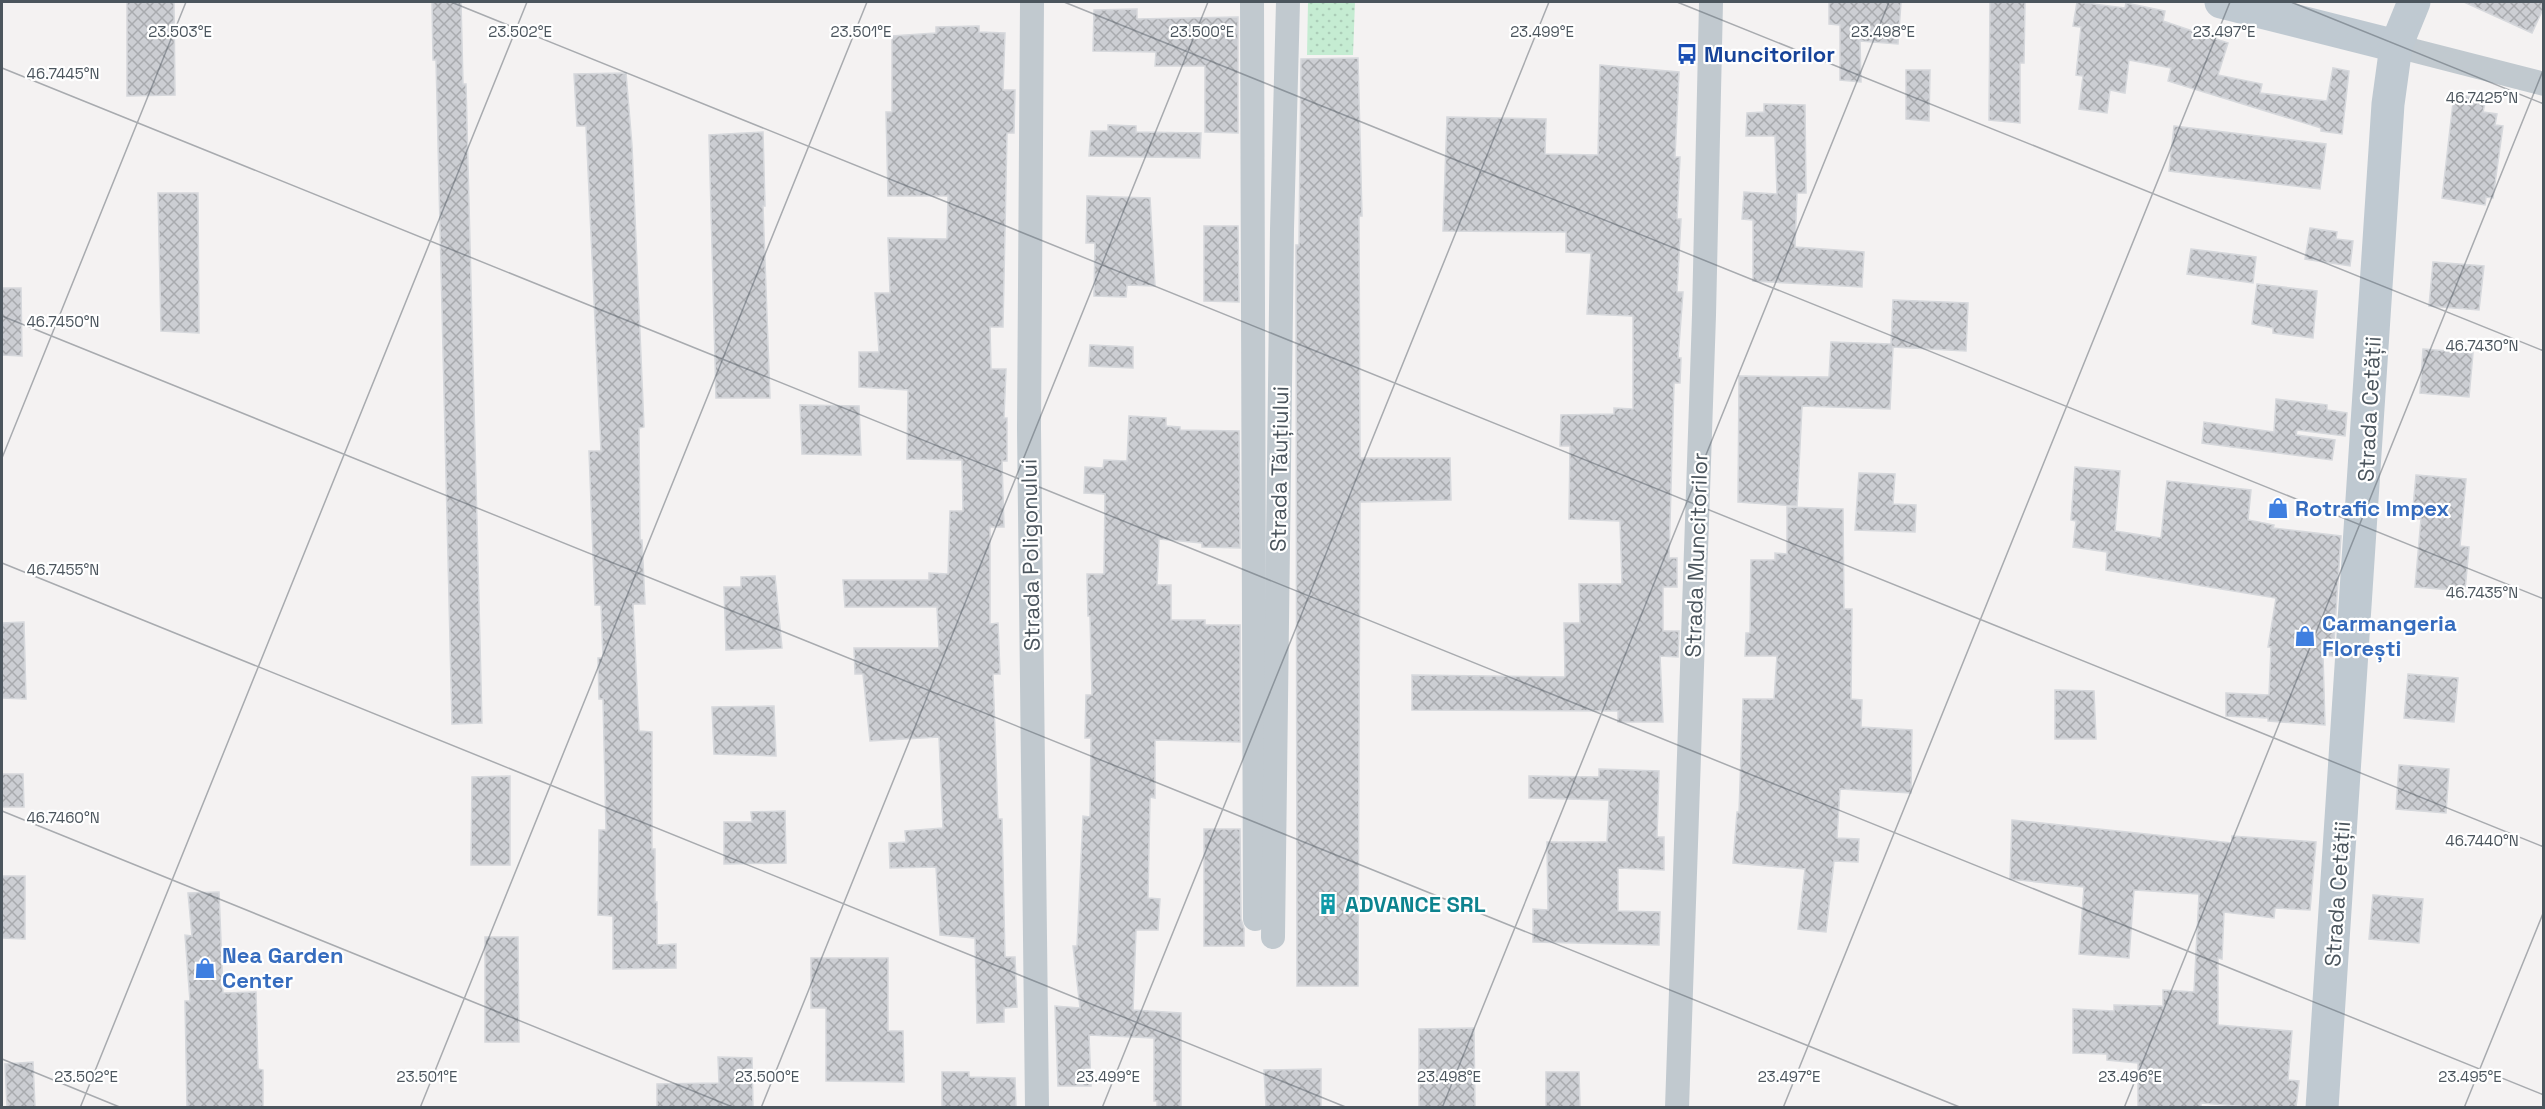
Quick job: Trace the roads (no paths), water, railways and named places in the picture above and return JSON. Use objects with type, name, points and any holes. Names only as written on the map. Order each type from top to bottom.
[{"type":"main road","points":[[2221,2],[2396,46]]},
{"type":"main road","name":"Strada Cetății","points":[[2322,1107],[2388,104],[2396,46],[2414,2]]},
{"type":"street","name":"Strada Poligonului","points":[[1032,2],[1029,428],[1037,1107]]},
{"type":"street","points":[[1252,2],[1255,919]]},
{"type":"street","name":"Strada Tăuțiului","points":[[1273,937],[1282,229],[1288,2]]},
{"type":"street","name":"Strada Muncitorilor","points":[[1677,1107],[1704,315],[1711,2]]},
{"type":"street","points":[[2396,46],[2544,84]]},
{"type":"place","name":"Muncitorilor","points":[[1687,54]]},
{"type":"place","name":"Rotrafic Impex","points":[[2278,508]]},
{"type":"place","name":"Carmangeria Florești","points":[[2305,636]]},
{"type":"place","name":"ADVANCE SRL","points":[[1328,904]]},
{"type":"place","name":"Nea Garden Center","points":[[205,968]]}]
